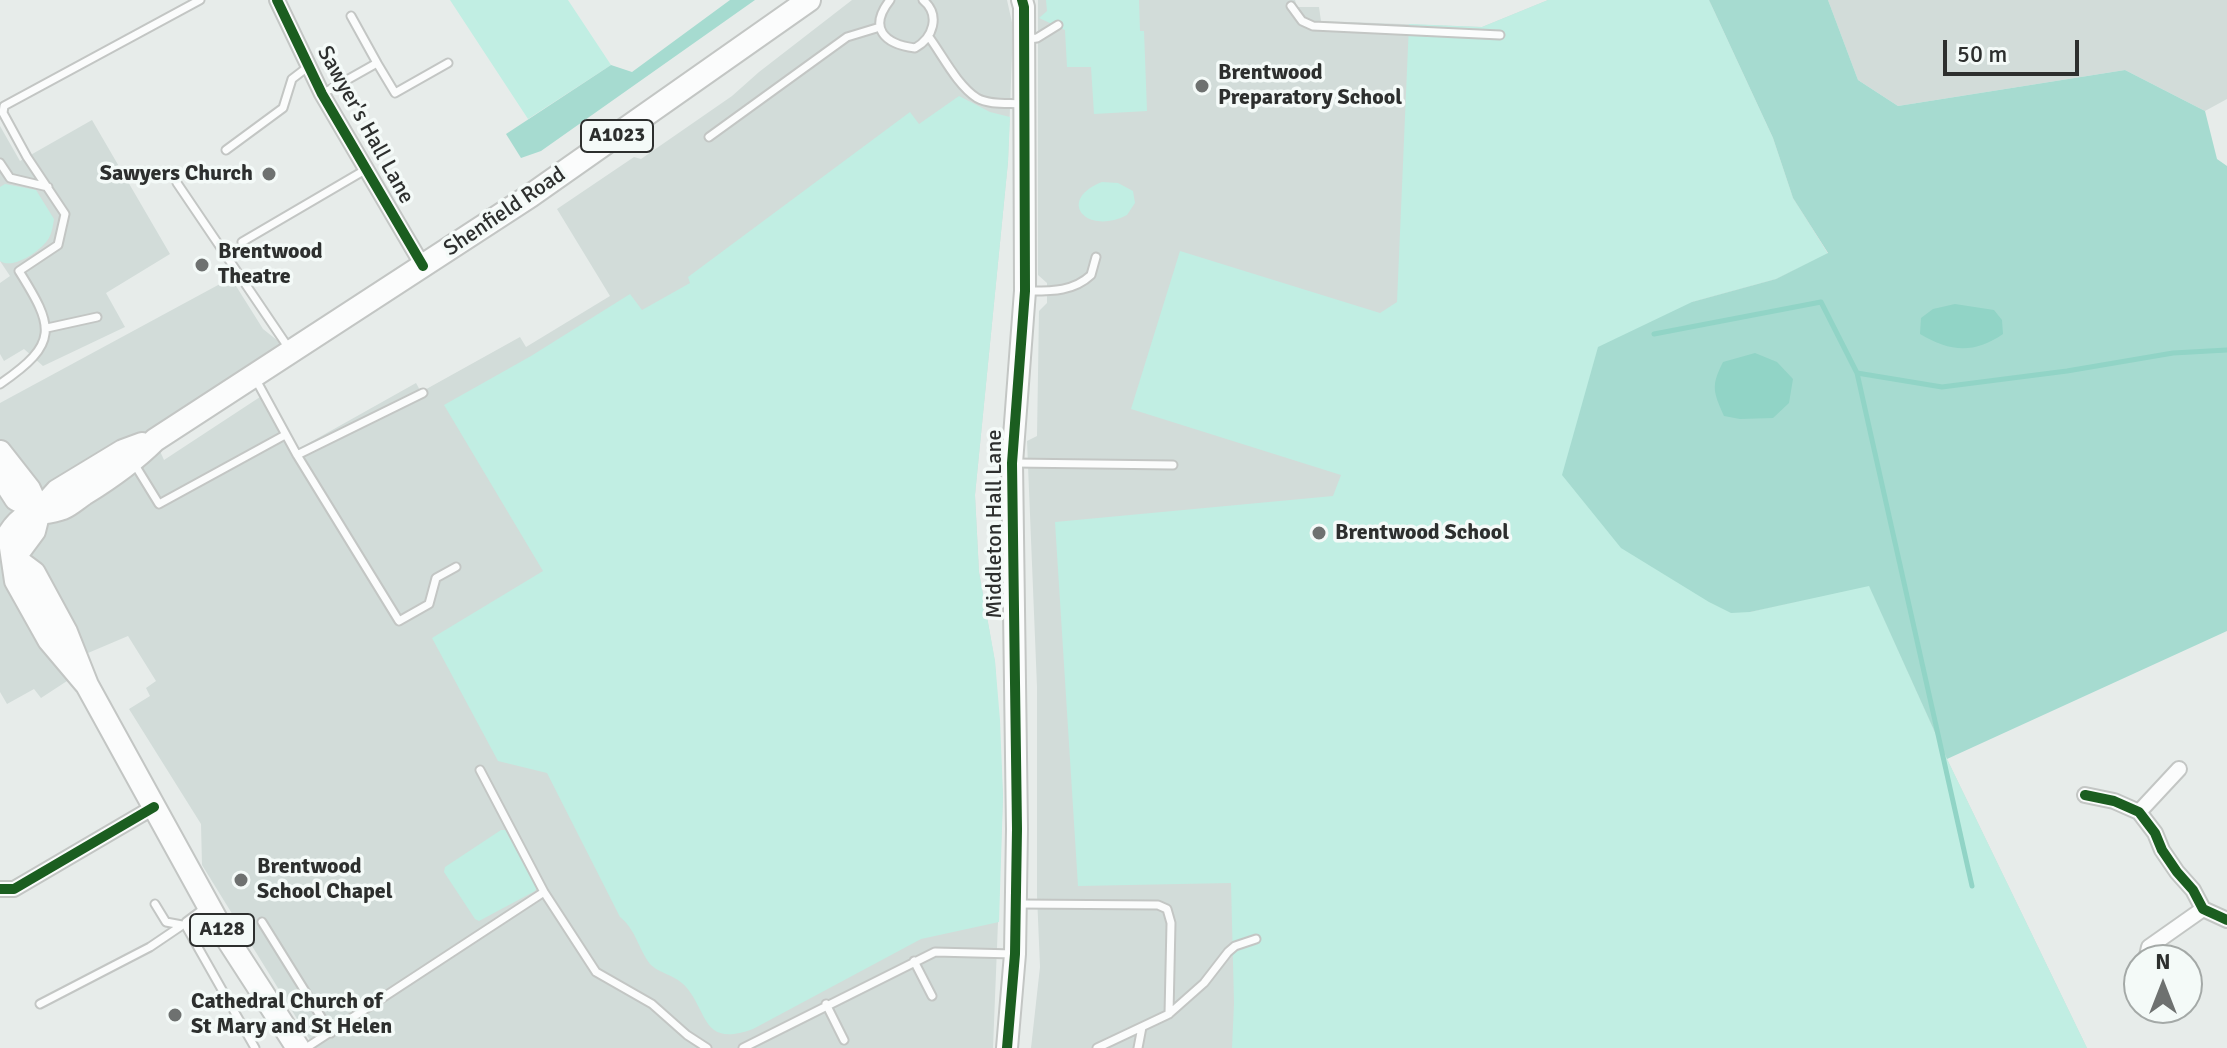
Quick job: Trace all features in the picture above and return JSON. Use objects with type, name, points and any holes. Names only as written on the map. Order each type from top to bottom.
[{"type":"main road","name":"Shenfield Road","points":[[39,511],[57,491],[155,440],[423,266],[627,129],[809,0]]},
{"type":"main road","points":[[0,452],[29,489],[39,511],[34,531],[7,559]]},
{"type":"main road","name":"Shenfield Road","points":[[39,511],[62,508],[128,456]]},
{"type":"main road","points":[[0,474],[16,499],[39,511]]},
{"type":"main road","name":"A128","points":[[7,559],[34,573],[66,632],[87,685],[208,906],[298,1048]]},
{"type":"street","name":"Sawyer's Hall Lane","points":[[277,0],[322,94],[423,266]]},
{"type":"street","name":"Middleton Hall Lane","points":[[1007,1048],[1015,954],[1018,758],[1012,463],[1025,291],[1026,104],[1022,0]]},
{"type":"street","points":[[2139,812],[2179,769]]},
{"type":"street","points":[[2085,795],[2114,801],[2139,812],[2203,909],[2227,920]]},
{"type":"street","points":[[0,889],[14,889],[154,807]]},
{"type":"street","points":[[2153,944],[2203,909]]},
{"type":"lane","points":[[0,384],[17,372],[44,339],[47,328],[38,301],[19,271],[58,245],[65,214],[27,157],[3,113],[4,106],[200,0]]},
{"type":"lane","points":[[890,0],[881,12],[880,27],[886,40],[898,46],[915,48],[929,37],[934,25],[929,5],[923,0]]},
{"type":"lane","points":[[1291,6],[1302,21],[1313,26],[1500,35]]},
{"type":"lane","points":[[351,16],[395,93],[448,63]]},
{"type":"lane","points":[[1025,39],[1037,38],[1058,25]]},
{"type":"lane","points":[[709,137],[847,37],[880,27]]},
{"type":"lane","points":[[929,37],[978,99],[1026,104]]},
{"type":"lane","points":[[322,94],[377,63]]},
{"type":"lane","points":[[226,150],[283,108],[292,79],[309,66]]},
{"type":"lane","points":[[0,163],[10,178],[48,187]]},
{"type":"lane","points":[[242,242],[365,170]]},
{"type":"lane","points":[[177,183],[292,352]]},
{"type":"lane","points":[[1025,291],[1061,291],[1074,287],[1091,275],[1096,257]]},
{"type":"lane","points":[[47,328],[97,317]]},
{"type":"lane","points":[[254,376],[285,435],[399,621],[429,604],[436,578],[456,567]]},
{"type":"lane","points":[[297,455],[423,393]]},
{"type":"lane","points":[[128,456],[159,504],[285,435]]},
{"type":"lane","points":[[1012,463],[1173,465]]},
{"type":"lane","points":[[480,770],[544,892],[596,972],[652,1004],[707,1048]]},
{"type":"lane","points":[[306,1048],[544,892]]},
{"type":"lane","points":[[155,904],[166,922],[184,924]]},
{"type":"lane","points":[[1015,904],[1158,905],[1167,909],[1171,923],[1169,1014]]},
{"type":"lane","points":[[40,1004],[150,947],[208,906]]},
{"type":"lane","points":[[262,922],[331,1033]]},
{"type":"lane","points":[[184,924],[255,1048]]},
{"type":"lane","points":[[1097,1048],[1169,1014],[1204,983],[1228,952],[1235,946],[1256,939]]},
{"type":"lane","points":[[743,1048],[935,952],[1015,954]]},
{"type":"lane","points":[[914,961],[932,996]]},
{"type":"lane","points":[[826,1004],[844,1040]]},
{"type":"lane","points":[[1138,1048],[1142,1027]]},
{"type":"shaded area","points":[[450,0],[568,0],[611,65],[528,119]]},
{"type":"shaded area","points":[[730,0],[755,0],[541,151],[521,158],[506,134],[611,65],[632,72]]},
{"type":"shaded area","points":[[852,0],[1007,0],[1013,27],[1008,162],[975,495],[979,572],[995,662],[1003,796],[993,1048],[315,1048],[202,865],[201,824],[129,709],[150,696],[146,688],[156,681],[128,636],[88,653],[67,681],[41,698],[34,689],[7,704],[0,692],[0,403],[231,278],[263,329],[292,352],[155,440],[164,460],[260,397],[293,452],[416,383],[421,392],[520,337],[526,347],[610,296],[557,209],[634,157],[641,159],[732,96]]},
{"type":"shaded area","name":"Brentwood School","points":[[1038,0],[1295,0],[1297,7],[1319,7],[1321,21],[1482,27],[1548,0],[1709,0],[1793,198],[1828,254],[1776,279],[1692,302],[1750,612],[1869,585],[1947,759],[2087,1048],[1031,1048],[1040,967],[1037,687],[1027,441],[1037,436],[1039,311],[1047,303],[1047,283],[1038,275]]},
{"type":"shaded area","points":[[1046,0],[1139,0],[1140,31],[1144,31],[1147,111],[1094,114],[1091,67],[1067,67],[1065,30],[1039,18],[1047,11]]},
{"type":"shaded area","name":"Brentwood School","points":[[1548,0],[1709,0],[1773,138],[1793,198],[1828,254],[1776,279],[1692,302],[1750,612],[1869,585],[1947,759],[2087,1048],[1232,1048],[1231,883],[1078,886],[1055,522],[1333,496],[1341,475],[1131,409],[1180,251],[1380,313],[1397,302],[1409,24],[1482,27]]},
{"type":"shaded area","points":[[1709,0],[1828,0],[1858,80],[1898,106],[2125,70],[2205,111],[2217,159],[2227,166],[2227,631],[1947,759],[1869,586],[1750,612],[1731,613],[1621,548],[1562,475],[1598,347],[1692,302],[1776,279],[1828,253],[1793,198],[1773,138]]},
{"type":"shaded area","points":[[1828,0],[2227,0],[2227,99],[2205,111],[2125,70],[1898,106],[1858,80]]},
{"type":"shaded area","points":[[959,96],[990,112],[1010,117],[975,495],[979,572],[995,661],[1000,720],[1003,796],[999,922],[921,939],[753,1029],[724,1034],[715,1031],[709,1024],[682,983],[650,964],[630,928],[620,917],[547,773],[498,761],[432,638],[543,571],[444,405],[531,356],[630,294],[642,310],[690,283],[688,277],[910,112],[919,124]]},
{"type":"shaded area","points":[[92,120],[170,254],[106,293],[125,327],[43,366],[24,349],[4,361],[0,354],[0,283],[10,276],[0,261],[0,126],[20,161]]},
{"type":"shaded area","points":[[1102,182],[1118,183],[1133,191],[1135,203],[1127,215],[1099,221],[1089,219],[1082,213],[1079,206],[1081,198],[1088,189]]},
{"type":"shaded area","points":[[5,184],[36,190],[54,219],[45,243],[26,258],[12,263],[0,261],[0,187]]},
{"type":"shaded area","points":[[1955,304],[1994,310],[2002,320],[2003,334],[1982,345],[1962,348],[1942,344],[1920,334],[1921,318],[1933,309]]},
{"type":"shaded area","points":[[1755,353],[1777,362],[1793,379],[1789,403],[1773,418],[1724,416],[1715,389],[1723,362]]},
{"type":"shaded area","points":[[501,830],[507,830],[537,887],[535,891],[479,921],[444,872],[445,867]]},
{"type":"waterway","points":[[1654,334],[1821,302],[1857,373],[1972,886]]},
{"type":"waterway","points":[[1857,373],[1942,387],[2173,353],[2227,350]]},
{"type":"cycle path","points":[[277,0],[322,94],[423,266]]},
{"type":"cycle path","points":[[1007,1048],[1015,954],[1017,829],[1012,463],[1025,291],[1022,0]]},
{"type":"cycle path","points":[[2085,795],[2114,801],[2139,812],[2203,909],[2227,920]]},
{"type":"cycle path","points":[[0,889],[14,889],[154,807]]},
{"type":"place","name":"Brentwood Preparatory School","points":[[1202,86]]},
{"type":"place","name":"Sawyers Church","points":[[269,174]]},
{"type":"place","name":"Brentwood Theatre","points":[[202,265]]},
{"type":"place","name":"Brentwood School","points":[[1319,533]]},
{"type":"place","name":"Brentwood School Chapel","points":[[241,880]]},
{"type":"place","name":"Cathedral Church of St Mary and St Helen","points":[[175,1015]]}]
